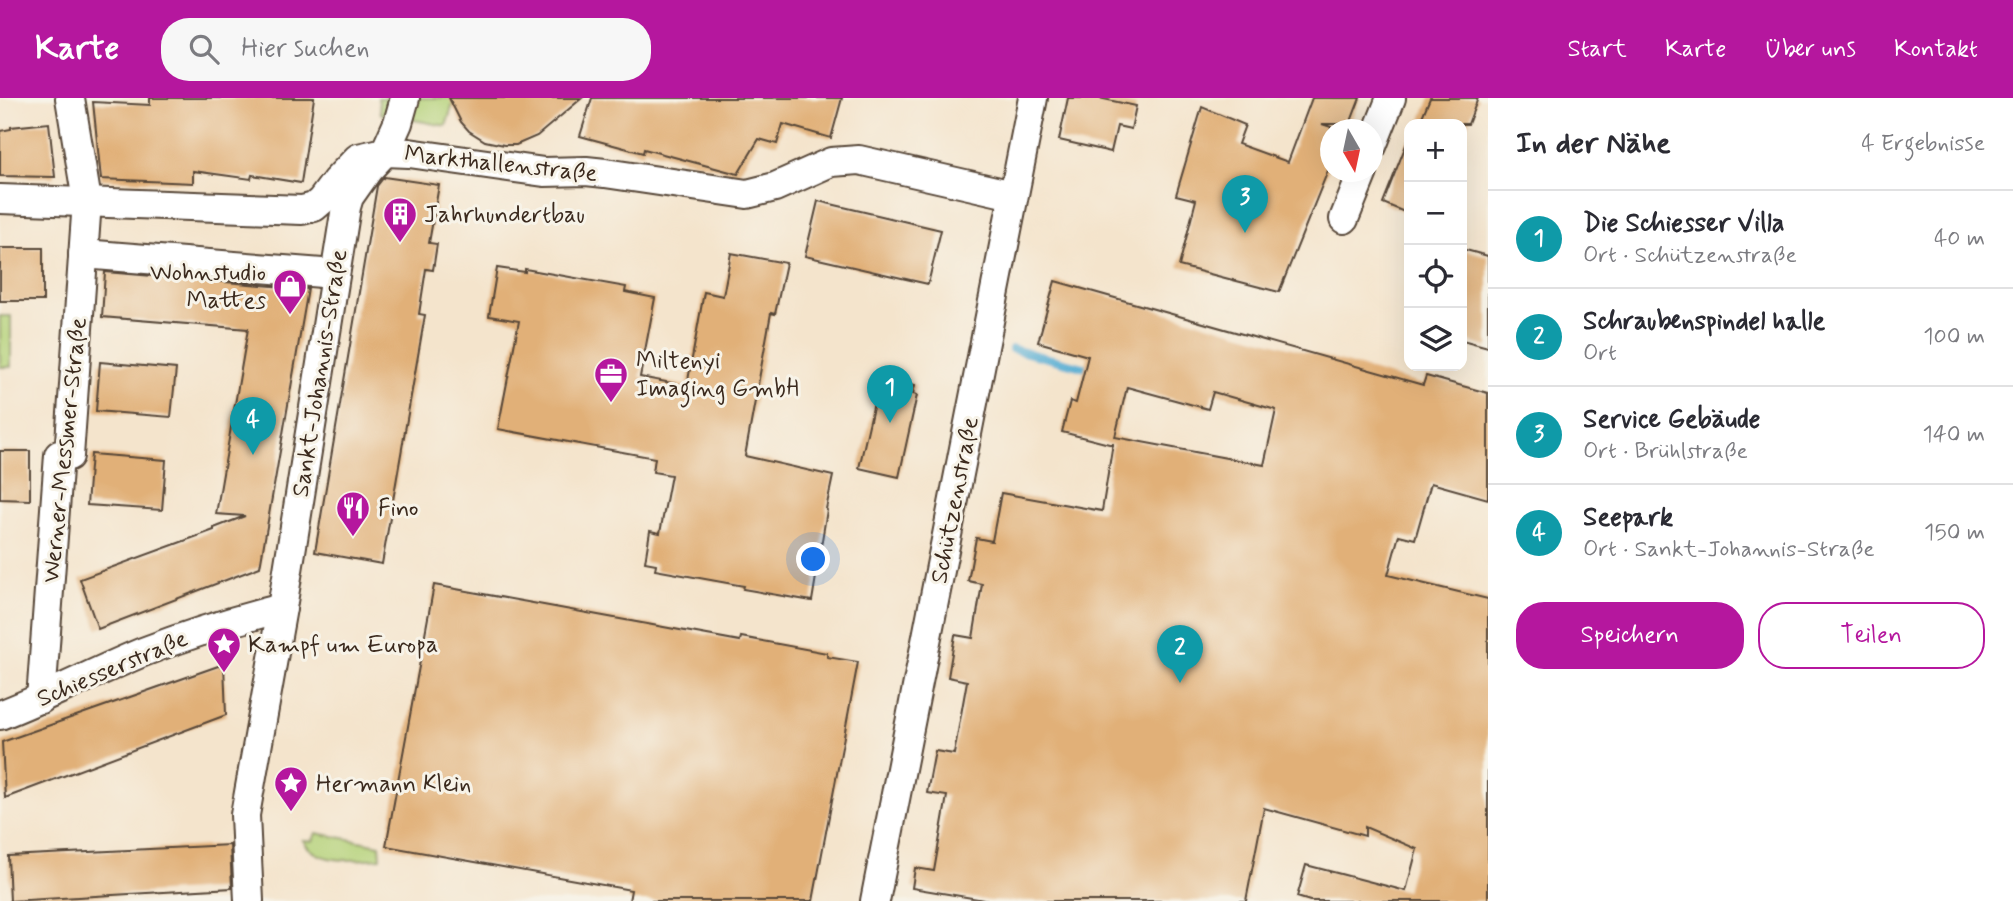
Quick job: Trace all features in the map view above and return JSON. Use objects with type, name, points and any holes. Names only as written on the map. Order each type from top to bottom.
[{"type":"street","name":"Werner-Messmer-Straße","points":[[41,699],[59,455],[69,456],[87,201],[70,98]]},
{"type":"street","name":"Sankt-Johannis-Straße","points":[[249,901],[245,815],[282,608],[349,197],[385,152],[398,123],[405,98]]},
{"type":"street","name":"Schützenstraße","points":[[875,901],[1032,98]]},
{"type":"street","points":[[1383,119],[1391,98]]},
{"type":"street","name":"Markthallenstraße","points":[[0,199],[302,210],[321,201],[358,159],[385,152],[544,172],[605,173],[747,194],[775,187],[831,162],[859,160],[1013,195]]},
{"type":"street","points":[[1344,219],[1359,182]]},
{"type":"street","points":[[83,254],[335,274]]},
{"type":"street","name":"Schiesserstraße","points":[[0,715],[142,653],[225,622],[282,608]]},
{"type":"green space","points":[[378,98],[452,98],[453,104],[446,126],[381,114]]},
{"type":"green space","points":[[0,316],[11,316],[11,367],[0,367]]},
{"type":"green space","points":[[316,833],[380,845],[381,858],[327,858],[309,848],[303,840],[313,841]]},
{"type":"building","points":[[150,98],[314,98],[301,183],[252,175],[251,179],[193,171],[193,183],[101,179],[93,102],[150,105]]},
{"type":"building","points":[[449,98],[582,98],[537,136],[516,145],[504,145],[485,141],[469,131],[461,122]]},
{"type":"building","points":[[592,98],[842,98],[831,138],[783,124],[777,144],[759,139],[738,174],[644,149],[643,153],[580,136]]},
{"type":"building","points":[[1068,98],[1099,98],[1136,106],[1131,129],[1117,126],[1111,152],[1059,140]]},
{"type":"building","points":[[1312,98],[1360,98],[1352,119],[1320,119],[1320,182],[1323,182],[1279,292],[1179,266],[1196,200],[1176,195],[1202,107],[1245,125],[1238,144],[1288,162]]},
{"type":"building","points":[[1430,98],[1478,98],[1468,124],[1467,119],[1421,119]]},
{"type":"building","points":[[49,123],[55,177],[0,176],[0,131],[11,127]]},
{"type":"building","points":[[1404,150],[1404,212],[1383,203]]},
{"type":"building","points":[[384,177],[439,185],[429,243],[437,244],[433,270],[426,269],[419,314],[425,315],[382,564],[315,552],[377,186]]},
{"type":"building","points":[[818,201],[941,230],[928,284],[805,256]]},
{"type":"building","points":[[0,248],[43,248],[43,301],[0,301]]},
{"type":"building","points":[[1467,250],[1488,256],[1488,347],[1467,341]]},
{"type":"building","points":[[731,253],[786,263],[775,314],[771,313],[745,456],[833,476],[812,601],[655,570],[656,564],[645,562],[650,531],[660,533],[671,475],[653,472],[655,458],[498,429],[519,321],[489,316],[497,268],[525,272],[525,269],[626,287],[625,292],[655,298],[640,377],[687,386],[704,292],[723,296]]},
{"type":"building","points":[[105,272],[308,289],[260,567],[98,629],[80,579],[245,516],[216,514],[248,329],[102,317]]},
{"type":"building","points":[[1055,281],[1423,385],[1426,376],[1488,393],[1488,499],[1431,483],[1415,539],[1399,535],[1388,575],[1488,599],[1488,901],[1310,901],[1297,897],[1306,865],[1406,891],[1417,849],[1365,827],[1365,836],[1264,808],[1246,901],[990,901],[912,888],[915,868],[934,871],[947,796],[927,793],[935,751],[954,754],[967,681],[948,677],[955,635],[973,638],[982,584],[968,581],[976,538],[992,541],[1001,493],[1102,511],[1113,445],[1062,432],[1070,401],[1076,403],[1088,356],[1038,342]],"holes":[[[1127,387],[1208,409],[1213,392],[1276,410],[1264,465],[1115,437]]]},
{"type":"building","points":[[100,362],[176,369],[171,417],[96,411]]},
{"type":"building","points":[[880,377],[915,385],[913,394],[917,395],[899,477],[859,468]]},
{"type":"building","points":[[0,451],[30,451],[30,500],[0,499]]},
{"type":"building","points":[[91,454],[166,460],[162,510],[87,505]]},
{"type":"building","points":[[434,585],[740,641],[741,637],[827,653],[827,657],[858,662],[813,901],[629,901],[631,890],[386,846]]},
{"type":"building","points":[[224,664],[226,715],[5,798],[2,742]]},
{"type":"building","points":[[230,845],[232,888],[10,901],[8,856]]},
{"type":"waterway","points":[[1012,349],[1095,370]]},
{"type":"place","name":"Service Gebäude","points":[[1245,233]]},
{"type":"place","name":"Jahrhundertbau","points":[[400,244]]},
{"type":"place","name":"Wohnstudio Mattes","points":[[290,316]]},
{"type":"place","name":"Miltenyi Imaging GmbH","points":[[611,404]]},
{"type":"place","name":"Die Schiesser Villa","points":[[890,423]]},
{"type":"place","name":"Seepark","points":[[253,455]]},
{"type":"place","name":"Fino","points":[[353,538]]},
{"type":"place","name":"Kampf um Europa","points":[[224,674]]},
{"type":"place","name":"Schraubenspindel halle","points":[[1180,683]]},
{"type":"place","name":"Hermann Klein","points":[[291,813]]}]
